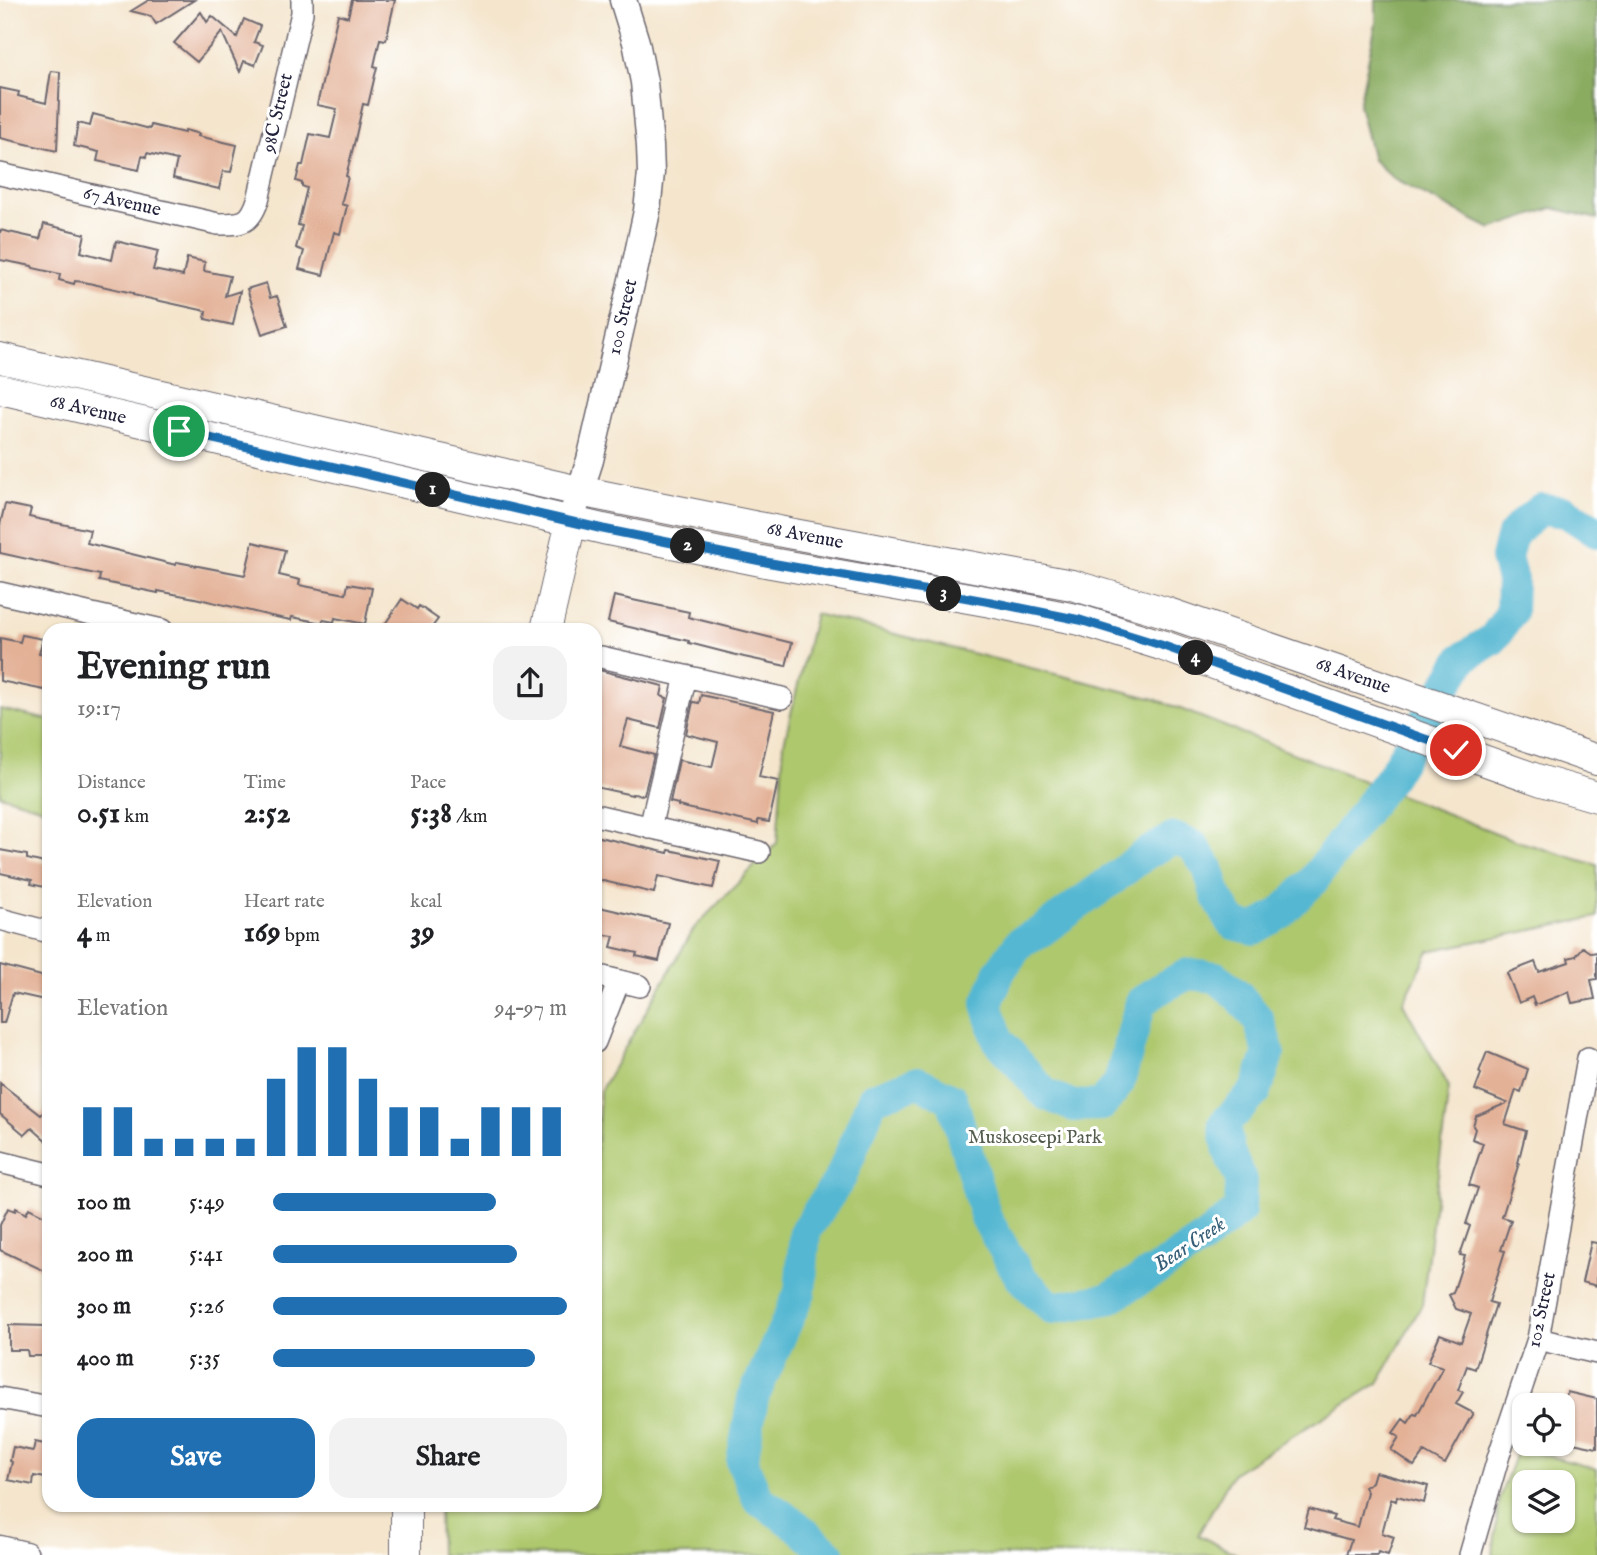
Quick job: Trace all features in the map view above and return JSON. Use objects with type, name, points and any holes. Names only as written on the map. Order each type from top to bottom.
[{"type":"main road","name":"68 Avenue","points":[[0,358],[579,491],[788,533],[1072,585],[1165,612],[1304,658],[1585,756]]},
{"type":"main road","name":"68 Avenue","points":[[0,389],[571,522],[782,565],[1080,620],[1161,645],[1542,781],[1597,797]]},
{"type":"main road","name":"100 Street","points":[[548,623],[571,522]]},
{"type":"main road","points":[[406,1512],[406,1555]]},
{"type":"street","name":"98C Street","points":[[245,222],[253,214],[258,200],[302,13],[302,0]]},
{"type":"street","name":"100 Street","points":[[571,522],[590,460],[635,267],[647,211],[651,173],[644,82],[636,41],[623,0]]},
{"type":"street","name":"67 Avenue","points":[[0,174],[218,224],[245,222]]},
{"type":"street","points":[[0,593],[131,623]]},
{"type":"street","points":[[602,657],[782,698]]},
{"type":"street","points":[[650,828],[686,676]]},
{"type":"street","points":[[602,817],[760,852]]},
{"type":"street","points":[[0,919],[42,930]]},
{"type":"street","points":[[602,977],[629,984],[602,1030]]},
{"type":"street","name":"102 Street","points":[[1470,1555],[1499,1455],[1538,1339],[1588,1058]]},
{"type":"street","points":[[0,1163],[42,1172]]},
{"type":"street","points":[[1538,1339],[1597,1353]]},
{"type":"street","points":[[0,1398],[42,1406]]},
{"type":"street","points":[[0,1549],[25,1555]]},
{"type":"green space","points":[[1376,0],[1597,0],[1597,219],[1553,208],[1491,229],[1395,180],[1373,160],[1359,105],[1376,23]]},
{"type":"green space","name":"Muskoseepi Park","points":[[815,614],[1155,699],[1514,840],[1597,865],[1597,917],[1429,951],[1403,1003],[1449,1087],[1422,1305],[1378,1383],[1233,1473],[1198,1535],[1238,1555],[440,1555],[439,1512],[602,1512],[602,1088],[695,927],[777,843],[784,743]]},
{"type":"green space","points":[[0,709],[42,718],[42,808],[0,795]]},
{"type":"green space","points":[[1515,1456],[1548,1456],[1597,1469],[1597,1555],[1493,1555],[1499,1499]]},
{"type":"building","points":[[149,0],[194,0],[156,24],[151,16],[131,11]]},
{"type":"building","points":[[352,0],[395,0],[386,40],[380,39],[368,105],[363,104],[346,176],[348,177],[341,204],[347,206],[340,234],[334,232],[323,275],[299,269],[304,251],[296,248],[302,226],[298,225],[307,188],[296,181],[300,165],[303,165],[310,134],[330,138],[337,109],[317,105],[338,14],[348,17]]},
{"type":"building","points":[[201,12],[207,22],[212,16],[237,37],[244,19],[260,26],[254,42],[263,45],[255,65],[244,61],[240,72],[222,32],[197,62],[174,43]]},
{"type":"building","points":[[51,71],[60,72],[57,151],[0,138],[0,88],[46,103]]},
{"type":"building","points":[[93,114],[150,129],[151,125],[184,133],[185,130],[199,134],[198,136],[237,145],[231,172],[223,171],[219,189],[173,178],[177,160],[147,153],[146,157],[142,156],[139,170],[97,161],[99,152],[74,146],[78,123],[90,126]]},
{"type":"building","points":[[44,224],[85,234],[81,252],[112,260],[116,241],[158,251],[153,270],[183,276],[187,258],[205,262],[204,271],[230,276],[225,296],[240,291],[233,325],[205,319],[206,311],[84,282],[75,281],[74,284],[59,280],[60,274],[0,260],[0,230],[40,239]]},
{"type":"building","points":[[266,283],[270,298],[277,296],[287,326],[262,334],[247,289]]},
{"type":"building","points":[[5,504],[31,509],[29,517],[90,530],[87,543],[176,565],[177,562],[245,575],[253,542],[285,550],[279,575],[300,580],[299,585],[346,594],[348,584],[372,588],[365,623],[335,618],[334,622],[323,620],[322,623],[292,617],[291,620],[195,598],[99,581],[100,575],[0,553],[0,525]]},
{"type":"building","points":[[614,596],[689,612],[688,617],[792,643],[786,666],[608,622]]},
{"type":"building","points":[[402,599],[417,609],[419,606],[438,619],[435,623],[386,623]]},
{"type":"building","points":[[22,635],[42,639],[39,653],[42,654],[42,690],[0,681],[0,638],[20,642]]},
{"type":"building","points":[[602,671],[663,686],[661,696],[667,698],[660,728],[628,720],[620,746],[654,755],[644,795],[602,789]]},
{"type":"building","points":[[701,695],[774,711],[759,777],[778,781],[769,822],[758,820],[758,824],[670,802],[679,760],[712,767],[718,742],[686,734],[693,702],[699,703]]},
{"type":"building","points":[[602,838],[668,853],[669,850],[720,861],[713,888],[658,876],[654,893],[602,881]]},
{"type":"building","points":[[0,850],[27,855],[27,859],[42,862],[42,886],[31,884],[32,880],[0,873]]},
{"type":"building","points":[[602,908],[668,923],[659,961],[611,947],[614,936],[602,934]]},
{"type":"building","points":[[1583,947],[1592,953],[1597,952],[1597,979],[1591,980],[1595,999],[1572,1003],[1569,992],[1535,1005],[1532,997],[1519,1003],[1507,973],[1535,962],[1539,972],[1569,962],[1568,958],[1576,956]]},
{"type":"building","points":[[0,965],[42,976],[42,999],[13,993],[4,1023],[0,1023]]},
{"type":"building","points":[[1487,1052],[1528,1069],[1521,1092],[1516,1090],[1505,1124],[1526,1131],[1502,1217],[1511,1220],[1501,1250],[1505,1251],[1489,1302],[1496,1304],[1475,1369],[1467,1366],[1458,1390],[1463,1392],[1456,1404],[1473,1413],[1445,1464],[1424,1452],[1414,1466],[1391,1450],[1399,1437],[1393,1433],[1403,1419],[1408,1423],[1414,1414],[1417,1415],[1443,1367],[1428,1362],[1440,1334],[1461,1342],[1471,1314],[1456,1309],[1449,1295],[1453,1293],[1465,1256],[1460,1255],[1470,1226],[1466,1224],[1478,1188],[1469,1185],[1483,1143],[1472,1139],[1476,1116],[1507,1103],[1475,1090]]},
{"type":"building","points":[[0,1083],[42,1114],[42,1137],[32,1128],[25,1135],[0,1114]]},
{"type":"building","points":[[8,1208],[15,1211],[16,1208],[26,1214],[29,1208],[42,1214],[42,1270],[0,1250],[0,1225]]},
{"type":"building","points":[[1591,1242],[1597,1243],[1597,1286],[1582,1282]]},
{"type":"building","points":[[9,1325],[42,1326],[42,1356],[28,1356],[27,1350],[9,1350]]},
{"type":"building","points":[[1575,1394],[1597,1399],[1597,1448],[1575,1443]]},
{"type":"building","points":[[35,1442],[42,1444],[42,1477],[34,1476],[33,1485],[8,1480],[13,1447],[33,1451]]},
{"type":"building","points":[[1375,1472],[1428,1486],[1424,1503],[1397,1496],[1396,1501],[1391,1499],[1382,1533],[1394,1537],[1388,1555],[1378,1552],[1377,1555],[1346,1555],[1351,1540],[1304,1527],[1309,1509],[1334,1516],[1332,1520],[1358,1527],[1367,1492],[1364,1487],[1372,1482]]},
{"type":"waterway","name":"Bear Creek","points":[[830,1555],[796,1525],[758,1499],[742,1462],[753,1398],[800,1292],[805,1231],[841,1177],[873,1098],[918,1082],[952,1099],[986,1218],[1020,1277],[1052,1308],[1107,1299],[1201,1241],[1240,1210],[1241,1180],[1229,1152],[1224,1124],[1256,1091],[1269,1052],[1258,1019],[1238,995],[1216,977],[1188,974],[1141,1002],[1119,1083],[1102,1105],[1073,1106],[1045,1094],[998,1040],[987,1004],[1000,971],[1021,941],[1040,932],[1144,855],[1174,838],[1193,846],[1208,868],[1217,897],[1233,924],[1254,929],[1280,914],[1312,882],[1391,776],[1463,658],[1493,639],[1511,613],[1512,580],[1506,558],[1511,538],[1521,525],[1541,509],[1566,512],[1597,532]]},
{"type":"route","points":[[179,431],[603,529],[1080,620],[1161,645],[1456,750]]}]
